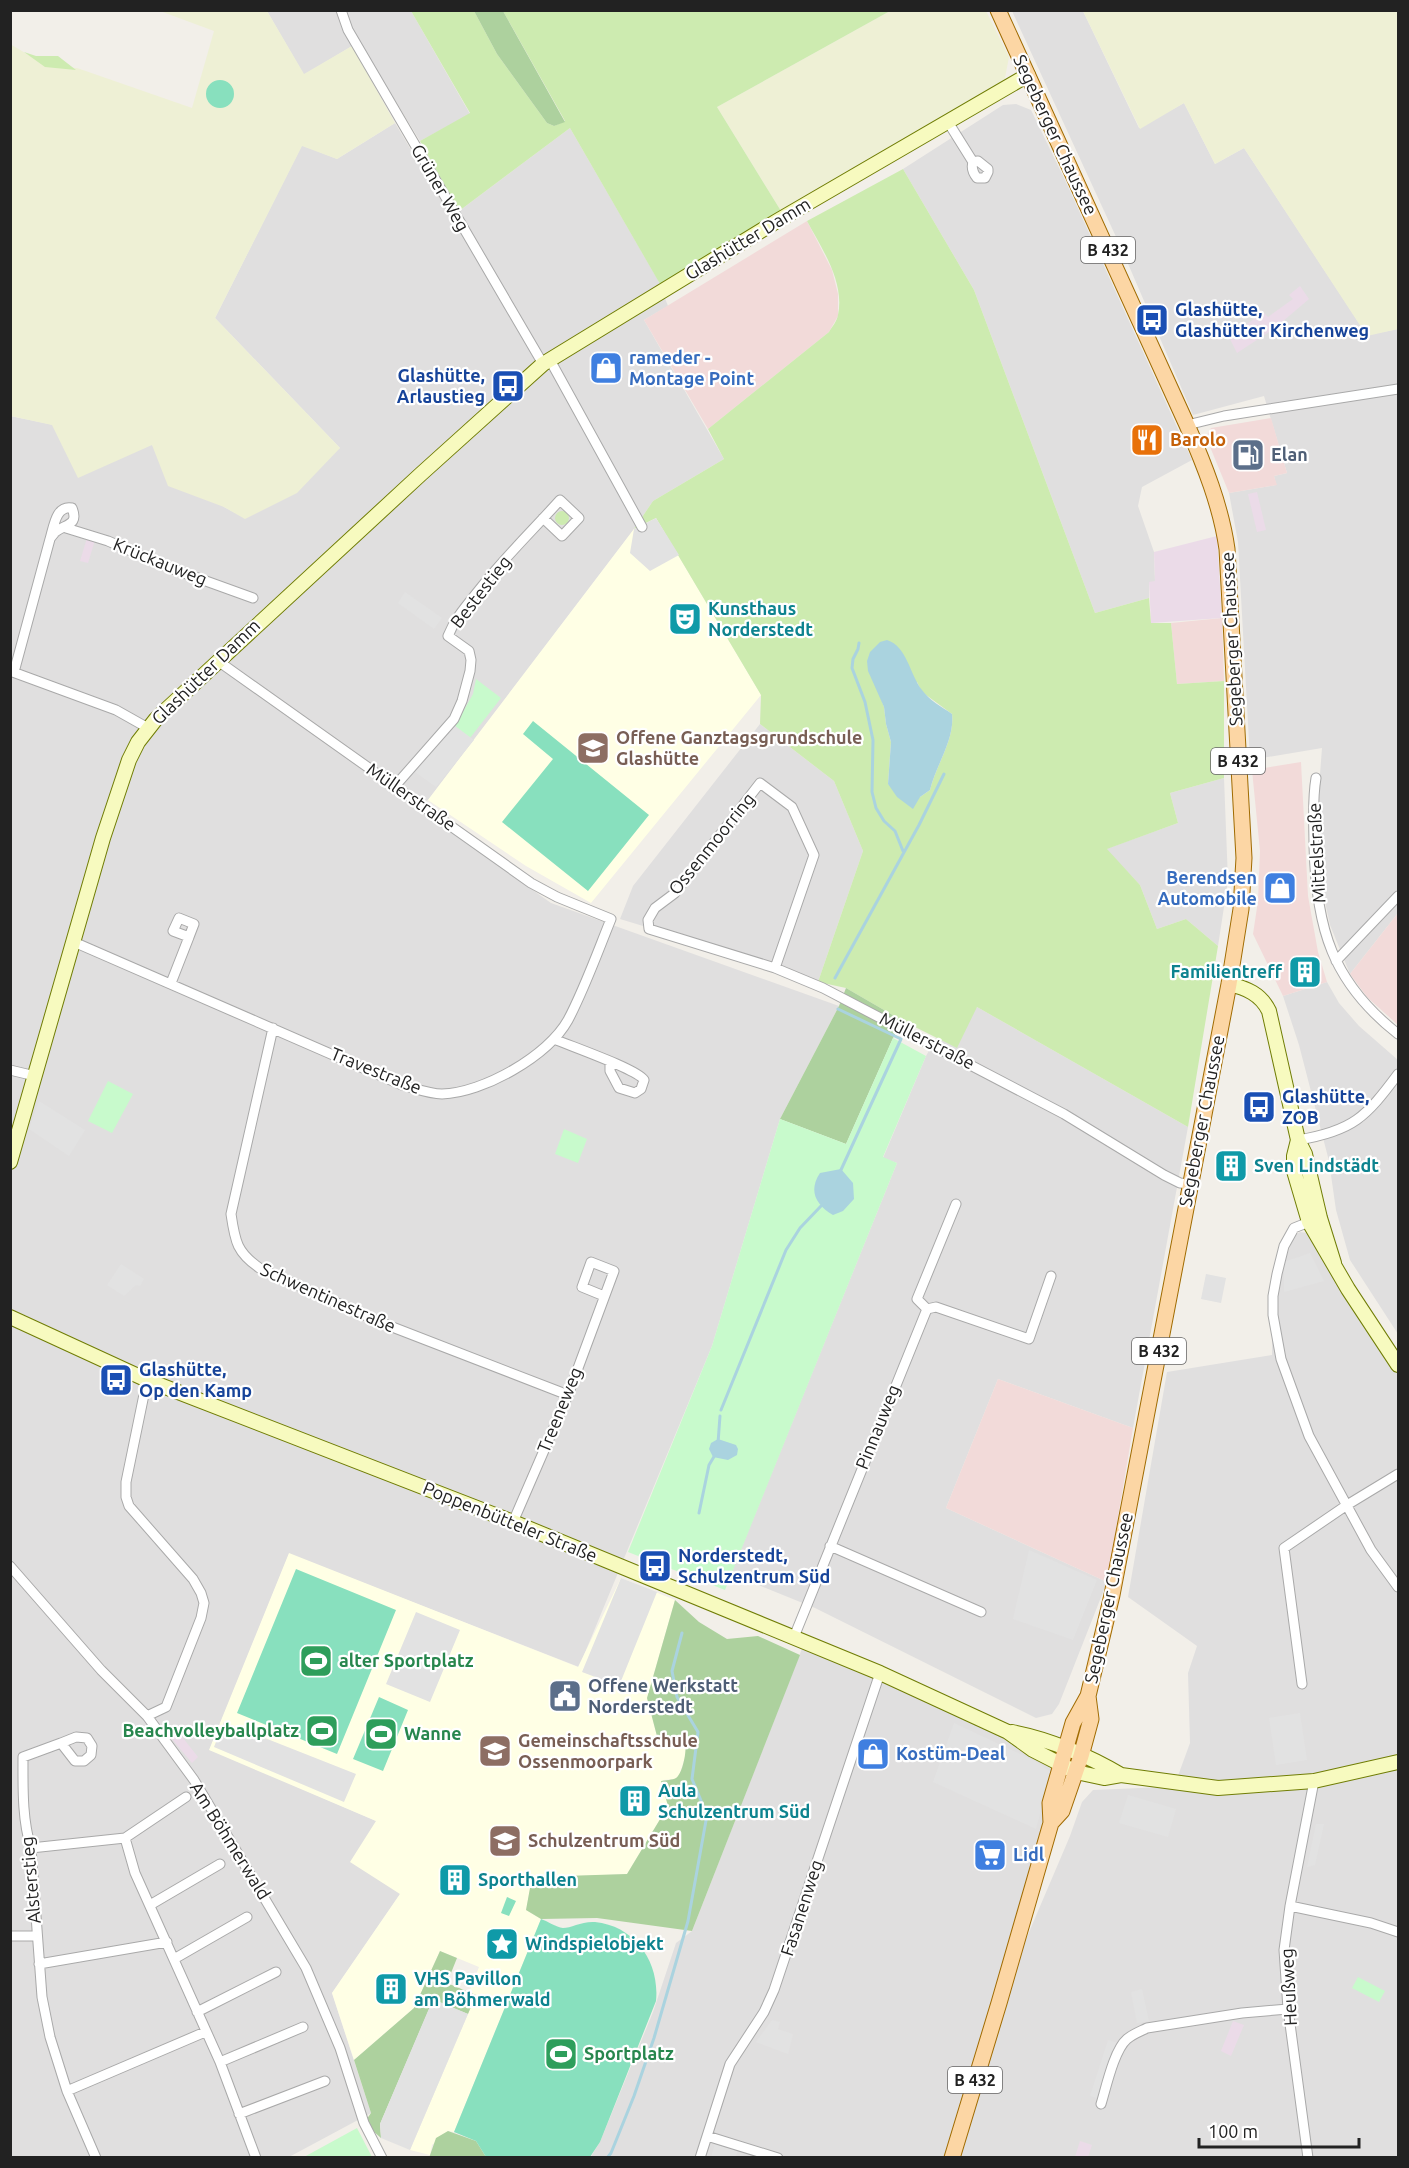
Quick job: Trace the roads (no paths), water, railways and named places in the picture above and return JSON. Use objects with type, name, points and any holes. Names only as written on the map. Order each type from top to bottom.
[{"type":"main road","name":"Segeberger Chaussee","points":[[952,2157],[1051,1823],[1050,1803],[1065,1748],[1077,1714],[1088,1696],[1112,1595],[1229,984],[1240,909],[1244,858],[1227,549],[1224,530],[1201,458],[1187,424],[998,10]]},
{"type":"main road","name":"Segeberger Chaussee","points":[[1051,1823],[1062,1811],[1081,1756],[1091,1719],[1088,1696]]},
{"type":"street","name":"Grüner Weg","points":[[341,10],[348,30],[546,362]]},
{"type":"street","name":"Glashütter Damm","points":[[10,1162],[103,838],[129,760],[148,728],[218,661],[546,362],[777,221],[1028,75]]},
{"type":"street","points":[[948,122],[973,162]]},
{"type":"street","points":[[546,362],[642,527]]},
{"type":"street","points":[[1187,424],[1224,416],[1398,389]]},
{"type":"street","points":[[50,539],[56,531],[66,528],[74,517],[74,512],[69,507],[59,511],[50,539],[12,671],[116,710],[148,728]]},
{"type":"street","name":"Bestestieg","points":[[395,786],[454,719],[462,702],[471,660],[469,651],[448,636],[454,622],[496,569],[543,518]]},
{"type":"street","name":"Krückauweg","points":[[66,528],[108,541],[170,568],[253,598]]},
{"type":"street","name":"Müllerstraße","points":[[218,661],[531,882],[557,897],[611,919]]},
{"type":"street","name":"Mittelstraße","points":[[1316,778],[1313,796],[1317,902],[1327,941],[1345,978],[1364,1003],[1398,1034]]},
{"type":"street","name":"Ossenmoorring","points":[[649,929],[648,920],[655,908],[675,893],[760,783],[792,807],[814,855],[775,968]]},
{"type":"street","points":[[1336,961],[1398,896]]},
{"type":"street","name":"Travestraße","points":[[74,942],[402,1085],[440,1094],[472,1090],[500,1078],[554,1039],[567,1021],[611,919]]},
{"type":"street","name":"Müllerstraße","points":[[649,929],[775,968],[823,988],[980,1068],[1064,1114],[1164,1175],[1180,1183],[1190,1184]]},
{"type":"street","points":[[171,983],[189,938]]},
{"type":"street","points":[[1229,984],[1252,992],[1266,1004],[1269,1011],[1298,1140],[1305,1154],[1320,1218],[1334,1263]]},
{"type":"street","name":"Schwentinestraße","points":[[273,1028],[231,1214],[236,1245],[247,1260],[261,1269],[382,1323],[568,1395]]},
{"type":"street","points":[[554,1039],[610,1062]]},
{"type":"street","points":[[10,1070],[35,1076]]},
{"type":"street","points":[[1298,1140],[1328,1134],[1362,1117],[1398,1074]]},
{"type":"street","points":[[1298,1140],[1294,1156],[1294,1171],[1309,1222],[1398,1365]]},
{"type":"street","points":[[956,1204],[917,1299],[927,1309],[936,1307],[1029,1339],[1051,1276]]},
{"type":"street","points":[[1309,1222],[1294,1228],[1284,1246],[1273,1296],[1273,1315],[1286,1376],[1310,1436],[1371,1550],[1398,1587]]},
{"type":"street","name":"Treeneweg","points":[[513,1521],[568,1395],[604,1296]]},
{"type":"street","name":"Pinnauweg","points":[[794,1636],[927,1309]]},
{"type":"street","name":"Poppenbütteler Straße","points":[[10,1317],[147,1380],[513,1521],[794,1636],[1008,1732],[1030,1748],[1076,1772],[1104,1778],[1121,1775],[1218,1788],[1314,1781],[1398,1762]]},
{"type":"street","points":[[147,1380],[128,1471],[126,1497],[129,1506],[193,1579],[204,1603],[201,1618],[166,1707],[147,1716]]},
{"type":"street","points":[[1302,1684],[1284,1548],[1398,1474]]},
{"type":"street","points":[[830,1546],[981,1612]]},
{"type":"street","name":"Am Böhmerwald","points":[[10,1566],[101,1670],[147,1716],[194,1780],[306,1968],[340,2048],[364,2123],[382,2157]]},
{"type":"street","name":"Fasanenweg","points":[[700,2157],[730,2064],[764,2012],[774,1990],[880,1673]]},
{"type":"street","name":"Poppenbütteler Straße","points":[[1008,1732],[1039,1737],[1105,1765],[1121,1775]]},
{"type":"street","name":"Alsterstieg","points":[[61,1743],[23,1757],[23,1790],[27,1835],[31,1848],[42,1997],[50,2037],[67,2091],[96,2157]]},
{"type":"street","name":"Heußweg","points":[[1308,2157],[1288,2009],[1284,1950],[1314,1781]]},
{"type":"street","points":[[31,1848],[124,1838],[186,1797]]},
{"type":"street","points":[[124,1838],[135,1873],[220,2062],[256,2157]]},
{"type":"street","points":[[150,1905],[220,1864]]},
{"type":"street","points":[[1290,1906],[1371,1923],[1398,1932]]},
{"type":"street","points":[[174,1959],[247,1917]]},
{"type":"street","name":"Alsterstieg","points":[[10,1936],[37,1936]]},
{"type":"street","points":[[39,1964],[167,1941]]},
{"type":"street","points":[[196,2012],[276,1972]]},
{"type":"street","points":[[1101,2104],[1120,2049],[1125,2040],[1133,2034],[1148,2028],[1242,2013],[1288,2009]]},
{"type":"street","points":[[220,2062],[303,2027]]},
{"type":"street","points":[[67,2091],[205,2032]]},
{"type":"street","points":[[240,2114],[325,2081]]},
{"type":"street","points":[[707,2136],[778,2157]]},
{"type":"water","points":[[887,640],[894,643],[904,655],[925,694],[952,714],[951,733],[930,790],[920,797],[913,809],[897,797],[888,784],[891,742],[884,707],[868,671],[867,661],[870,652],[880,642]]},
{"type":"water","points":[[841,1169],[853,1183],[854,1199],[843,1211],[833,1215],[818,1202],[814,1192],[816,1180],[820,1173]]},
{"type":"water","points":[[718,1439],[736,1445],[737,1455],[728,1460],[713,1457],[709,1449],[711,1443]]},
{"type":"waterway","points":[[859,643],[852,668],[865,702],[873,740],[872,792],[876,808],[884,821],[895,831],[903,851]]},
{"type":"waterway","points":[[835,978],[919,825],[944,774]]},
{"type":"waterway","points":[[838,1009],[901,1039],[840,1172]]},
{"type":"waterway","points":[[721,1410],[786,1250],[800,1228],[821,1206]]},
{"type":"waterway","points":[[718,1443],[720,1416]]},
{"type":"waterway","points":[[699,1513],[709,1465],[715,1455]]},
{"type":"waterway","points":[[607,2158],[634,2096],[654,2038],[688,1921],[707,1815],[692,1779],[698,1732],[677,1697],[672,1671],[682,1633]]},
{"type":"place","name":"Glashütte, Glashütter Kirchenweg","points":[[1152,320]]},
{"type":"place","name":"rameder - Montage Point","points":[[606,368]]},
{"type":"place","name":"Glashütte, Arlaustieg","points":[[508,386]]},
{"type":"place","name":"Barolo","points":[[1147,440]]},
{"type":"place","name":"Elan","points":[[1248,455]]},
{"type":"place","name":"Kunsthaus Norderstedt","points":[[685,619]]},
{"type":"place","name":"Offene Ganztagsgrundschule Glashütte","points":[[593,748]]},
{"type":"place","name":"Berendsen Automobile","points":[[1280,888]]},
{"type":"place","name":"Familientreff","points":[[1305,972]]},
{"type":"place","name":"Glashütte, ZOB","points":[[1259,1107]]},
{"type":"place","name":"Sven Lindstädt","points":[[1231,1166]]},
{"type":"place","name":"Glashütte, Op den Kamp","points":[[116,1380]]},
{"type":"place","name":"Norderstedt, Schulzentrum Süd","points":[[655,1566]]},
{"type":"place","name":"alter Sportplatz","points":[[316,1661]]},
{"type":"place","name":"Offene Werkstatt Norderstedt","points":[[565,1696]]},
{"type":"place","name":"Beachvolleyballplatz","points":[[322,1731]]},
{"type":"place","name":"Wanne","points":[[381,1734]]},
{"type":"place","name":"Gemeinschaftsschule Ossenmoorpark","points":[[495,1751]]},
{"type":"place","name":"Kostüm-Deal","points":[[873,1754]]},
{"type":"place","name":"Aula Schulzentrum Süd","points":[[635,1801]]},
{"type":"place","name":"Schulzentrum Süd","points":[[505,1841]]},
{"type":"place","name":"Lidl","points":[[990,1855]]},
{"type":"place","name":"Sporthallen","points":[[455,1880]]},
{"type":"place","name":"Windspielobjekt","points":[[502,1944]]},
{"type":"place","name":"VHS Pavillon am Böhmerwald","points":[[391,1989]]},
{"type":"place","name":"Sportplatz","points":[[561,2054]]}]
